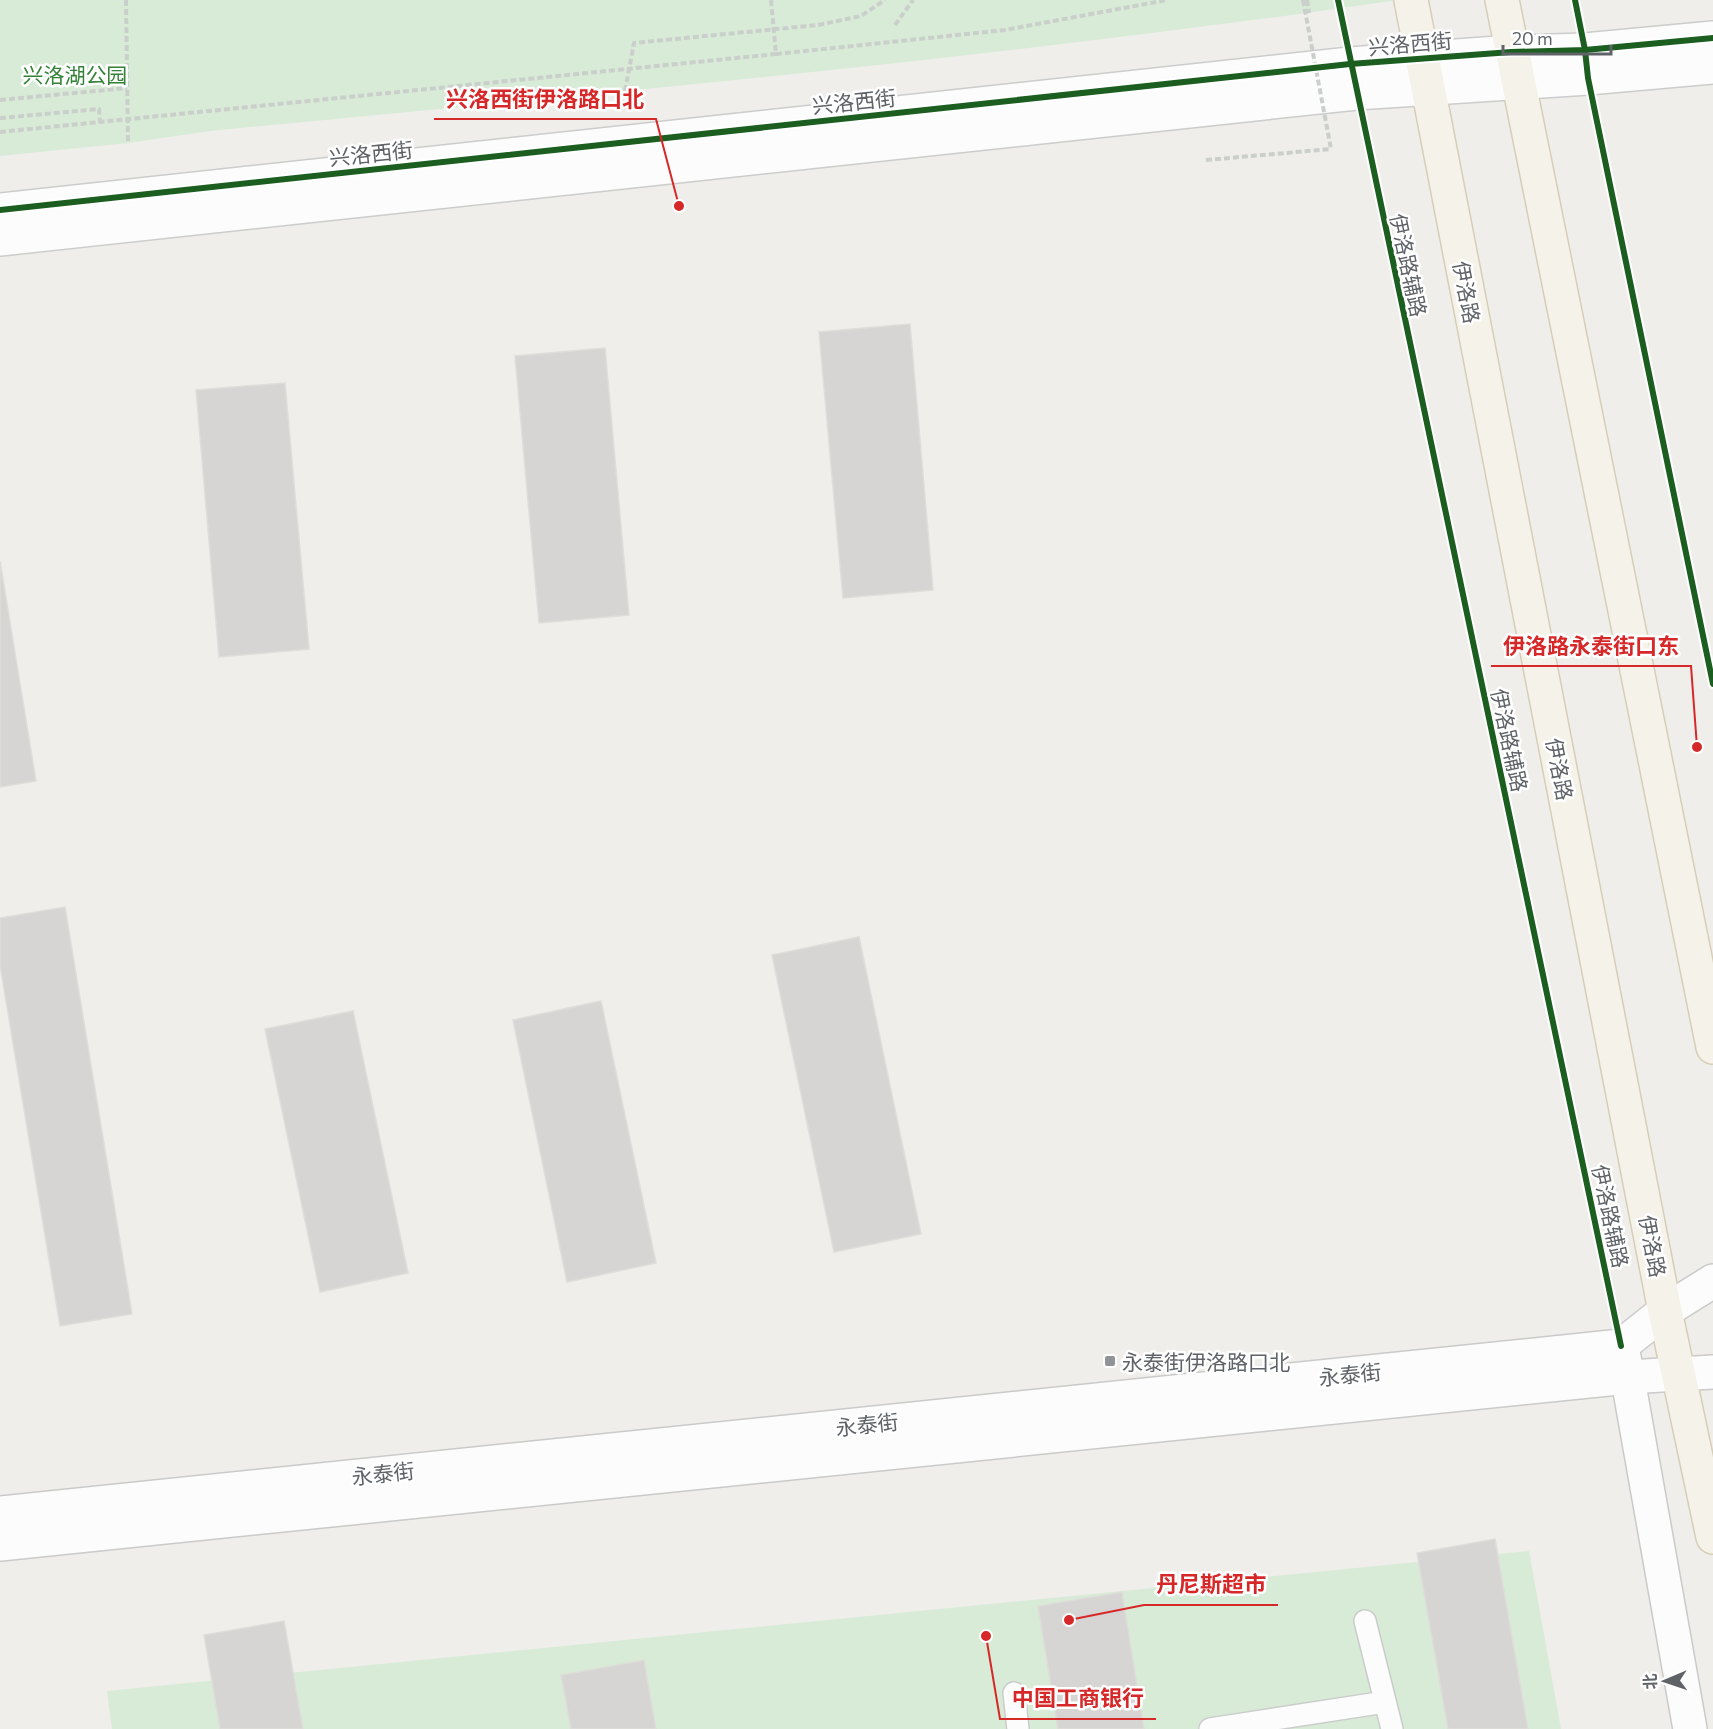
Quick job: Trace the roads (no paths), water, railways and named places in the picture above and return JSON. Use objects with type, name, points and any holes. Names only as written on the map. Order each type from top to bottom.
[{"type":"main road","name":"伊洛路","points":[[1411,0],[1665,1311],[1713,1537]]},
{"type":"main road","points":[[1502,0],[1713,1047]]},
{"type":"main road","name":"兴洛西街","points":[[0,210],[1425,73],[1514,67],[1585,50],[1713,38]]},
{"type":"main road","name":"兴洛西街","points":[[1514,67],[1588,78],[1713,67]]},
{"type":"main road","name":"兴洛西街","points":[[0,239],[1356,93],[1425,73]]},
{"type":"main road","points":[[1690,1729],[1625,1361],[1665,1311],[1713,1281]]},
{"type":"main road","name":"永泰街","points":[[0,1544],[1625,1361]]},
{"type":"main road","name":"永泰街","points":[[0,1513],[1625,1361],[1678,1374],[1713,1372]]},
{"type":"lane","points":[[1365,1621],[1392,1729]]},
{"type":"lane","points":[[1014,1693],[1018,1729]]},
{"type":"lane","points":[[1210,1729],[1385,1702]]},
{"type":"place","name":"兴洛西街伊洛路口北","points":[[679,206]]},
{"type":"place","name":"伊洛路永泰街口东","points":[[1697,747]]},
{"type":"place","name":"永泰街伊洛路口北","points":[[1110,1361]]},
{"type":"place","name":"丹尼斯超市","points":[[1069,1620]]},
{"type":"place","name":"中国工商银行","points":[[986,1636]]},
{"type":"park label","name":"兴洛湖公园","points":[[75,74]]}]
